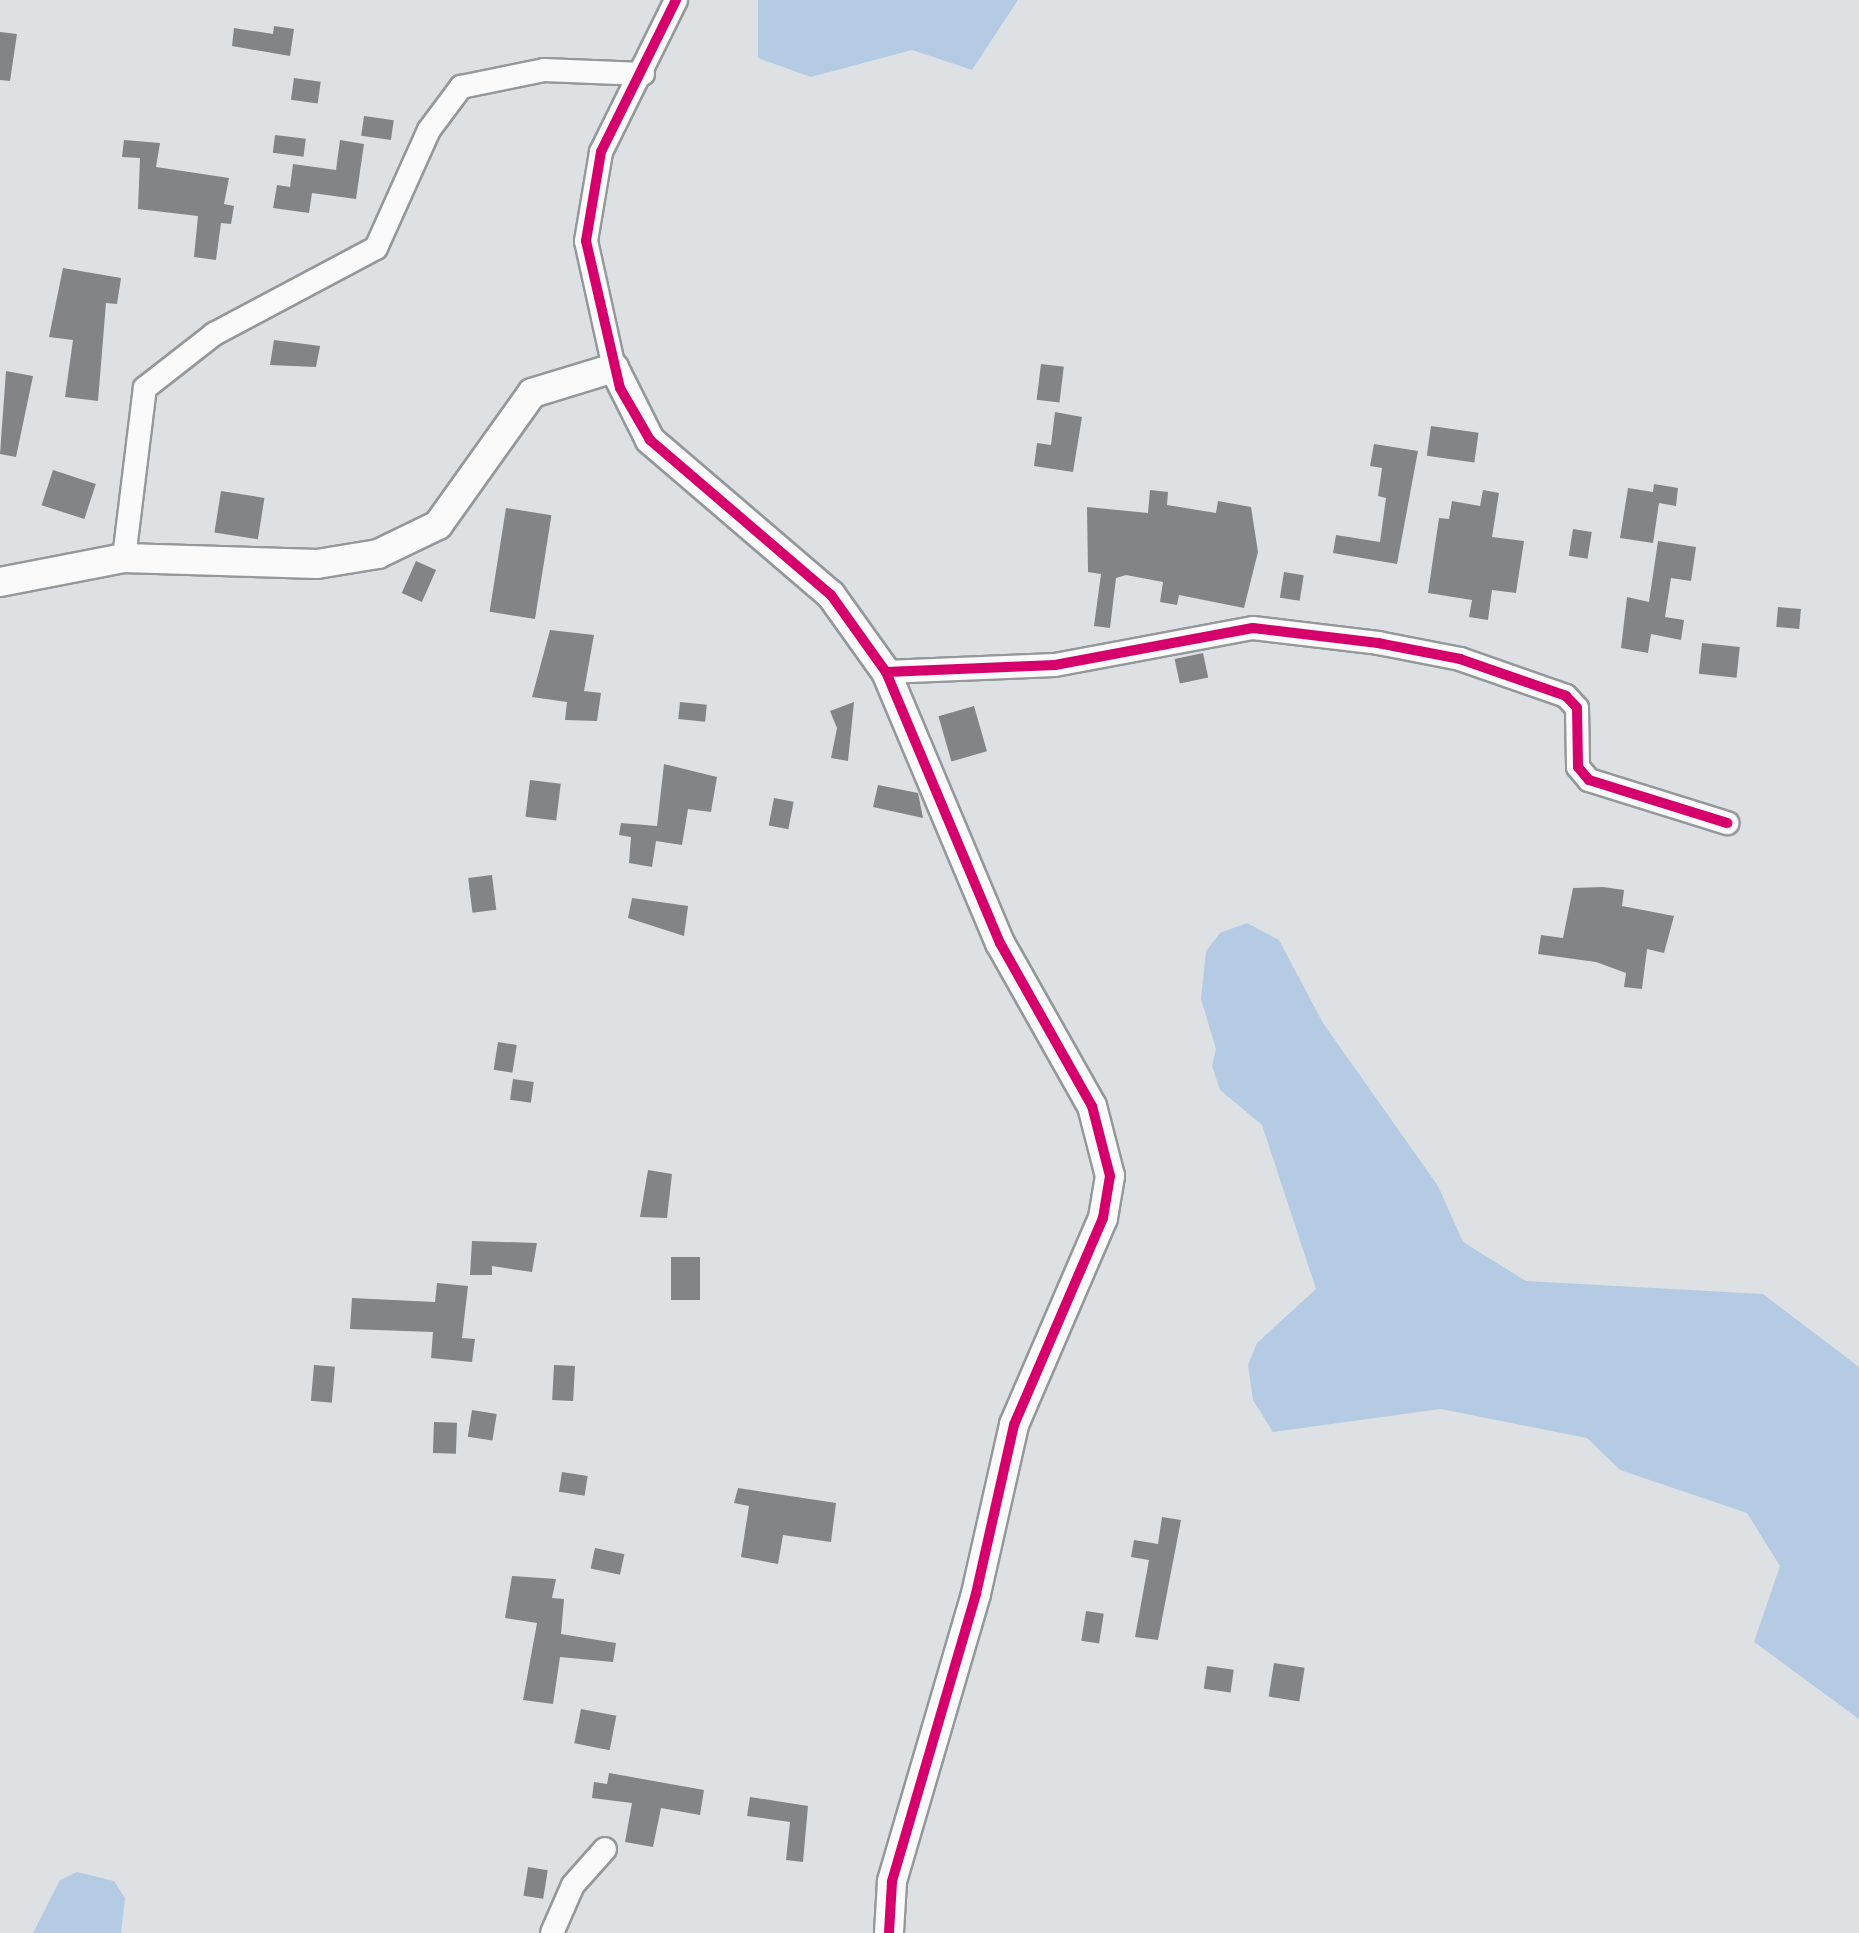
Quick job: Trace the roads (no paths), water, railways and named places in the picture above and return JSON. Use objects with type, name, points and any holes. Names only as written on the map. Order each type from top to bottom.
[{"type":"street","points":[[676,0],[643,74],[600,152],[586,241],[614,368],[650,440],[831,594],[886,672],[1000,943],[1092,1106],[1110,1176],[1102,1218],[1014,1425],[976,1594],[892,1882],[889,1933]]},
{"type":"street","points":[[124,558],[145,388],[214,334],[376,248],[428,130],[461,87],[544,70],[643,74]]},
{"type":"street","points":[[0,582],[124,558],[316,564],[378,554],[438,525],[532,393],[614,368]]},
{"type":"street","points":[[886,672],[1055,664],[1253,628],[1378,643],[1460,659],[1566,696],[1577,708],[1578,767],[1589,780],[1727,823]]},
{"type":"street","points":[[552,1933],[573,1886],[604,1848]]},
{"type":"water","points":[[758,0],[1018,0],[972,70],[912,50],[811,77],[758,58]]},
{"type":"water","points":[[1247,923],[1279,940],[1323,1023],[1438,1186],[1463,1242],[1526,1281],[1763,1294],[1859,1367],[1859,1719],[1754,1642],[1780,1566],[1747,1513],[1620,1470],[1587,1438],[1441,1409],[1273,1432],[1253,1400],[1248,1365],[1257,1343],[1316,1289],[1262,1125],[1220,1090],[1212,1066],[1216,1049],[1201,999],[1206,951],[1220,933]]},
{"type":"water","points":[[77,1872],[114,1881],[125,1898],[121,1933],[33,1933],[60,1880]]}]
